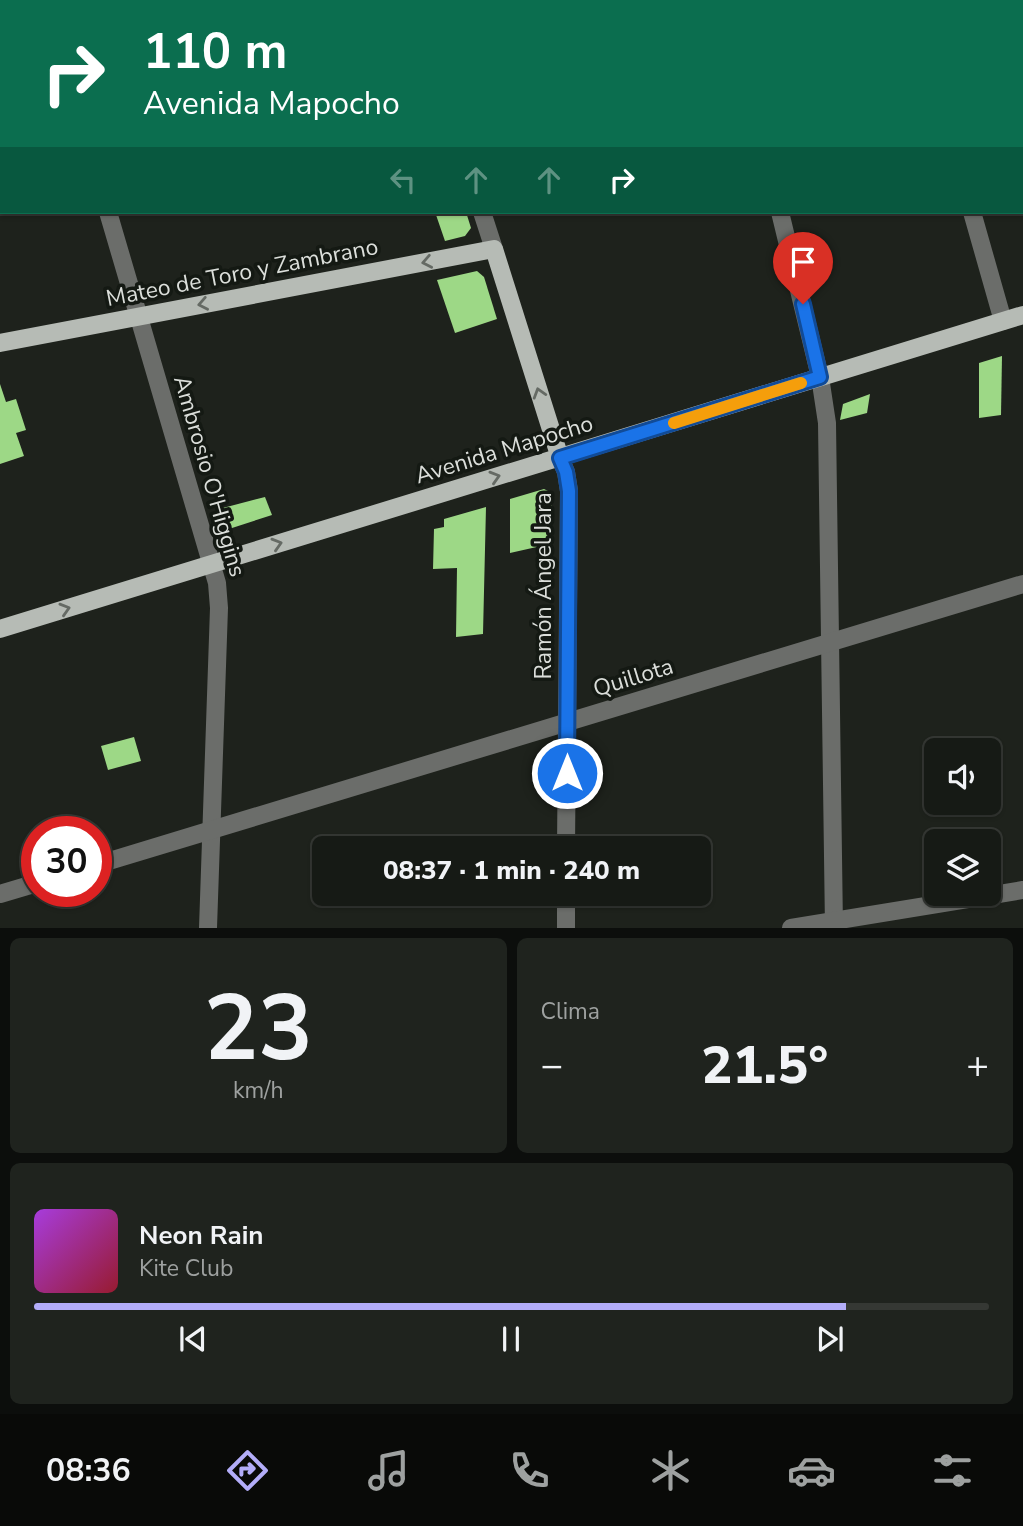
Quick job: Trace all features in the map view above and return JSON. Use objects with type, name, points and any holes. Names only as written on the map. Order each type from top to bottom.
[{"type":"main road","name":"Mateo de Toro y Zambrano","points":[[0,342],[494,249]]},
{"type":"main road","name":"Ramón Ángel Jara","points":[[494,249],[560,458]]},
{"type":"main road","name":"Avenida Mapocho","points":[[0,629],[1023,315]]},
{"type":"street","name":"Ambrosio O'Higgins","points":[[109,214],[217,583],[219,608],[208,928]]},
{"type":"street","name":"Ramón Ángel Jara","points":[[483,214],[494,249]]},
{"type":"street","points":[[780,214],[820,377],[827,423],[834,924]]},
{"type":"street","points":[[973,214],[1003,321]]},
{"type":"street","name":"Ramón Ángel Jara","points":[[560,458],[566,472],[569,491],[566,836]]},
{"type":"street","name":"Quillota","points":[[112,860],[1023,584]]},
{"type":"street","points":[[0,894],[21,888]]},
{"type":"street","points":[[791,928],[834,924],[1023,890]]},
{"type":"street","points":[[566,906],[566,928]]},
{"type":"building","points":[[436,214],[467,214],[471,228],[465,236],[445,241]]},
{"type":"building","points":[[477,271],[484,277],[497,319],[455,333],[437,280]]},
{"type":"building","points":[[1002,356],[1001,415],[979,418],[979,363]]},
{"type":"building","points":[[0,384],[6,402],[16,399],[26,430],[16,433],[24,456],[0,464]]},
{"type":"building","points":[[870,394],[867,413],[840,420],[843,404]]},
{"type":"building","points":[[544,489],[552,493],[550,544],[510,553],[510,499]]},
{"type":"building","points":[[265,497],[272,515],[232,528],[223,525],[219,509]]},
{"type":"building","points":[[486,507],[483,634],[456,637],[457,568],[433,569],[434,529],[444,527],[444,519]]},
{"type":"building","points":[[134,737],[141,761],[108,770],[101,746]]},
{"type":"slow traffic","points":[[674,423],[801,383]]},
{"type":"route","points":[[567,773],[569,491],[566,472],[560,458],[820,377],[803,304]]}]
